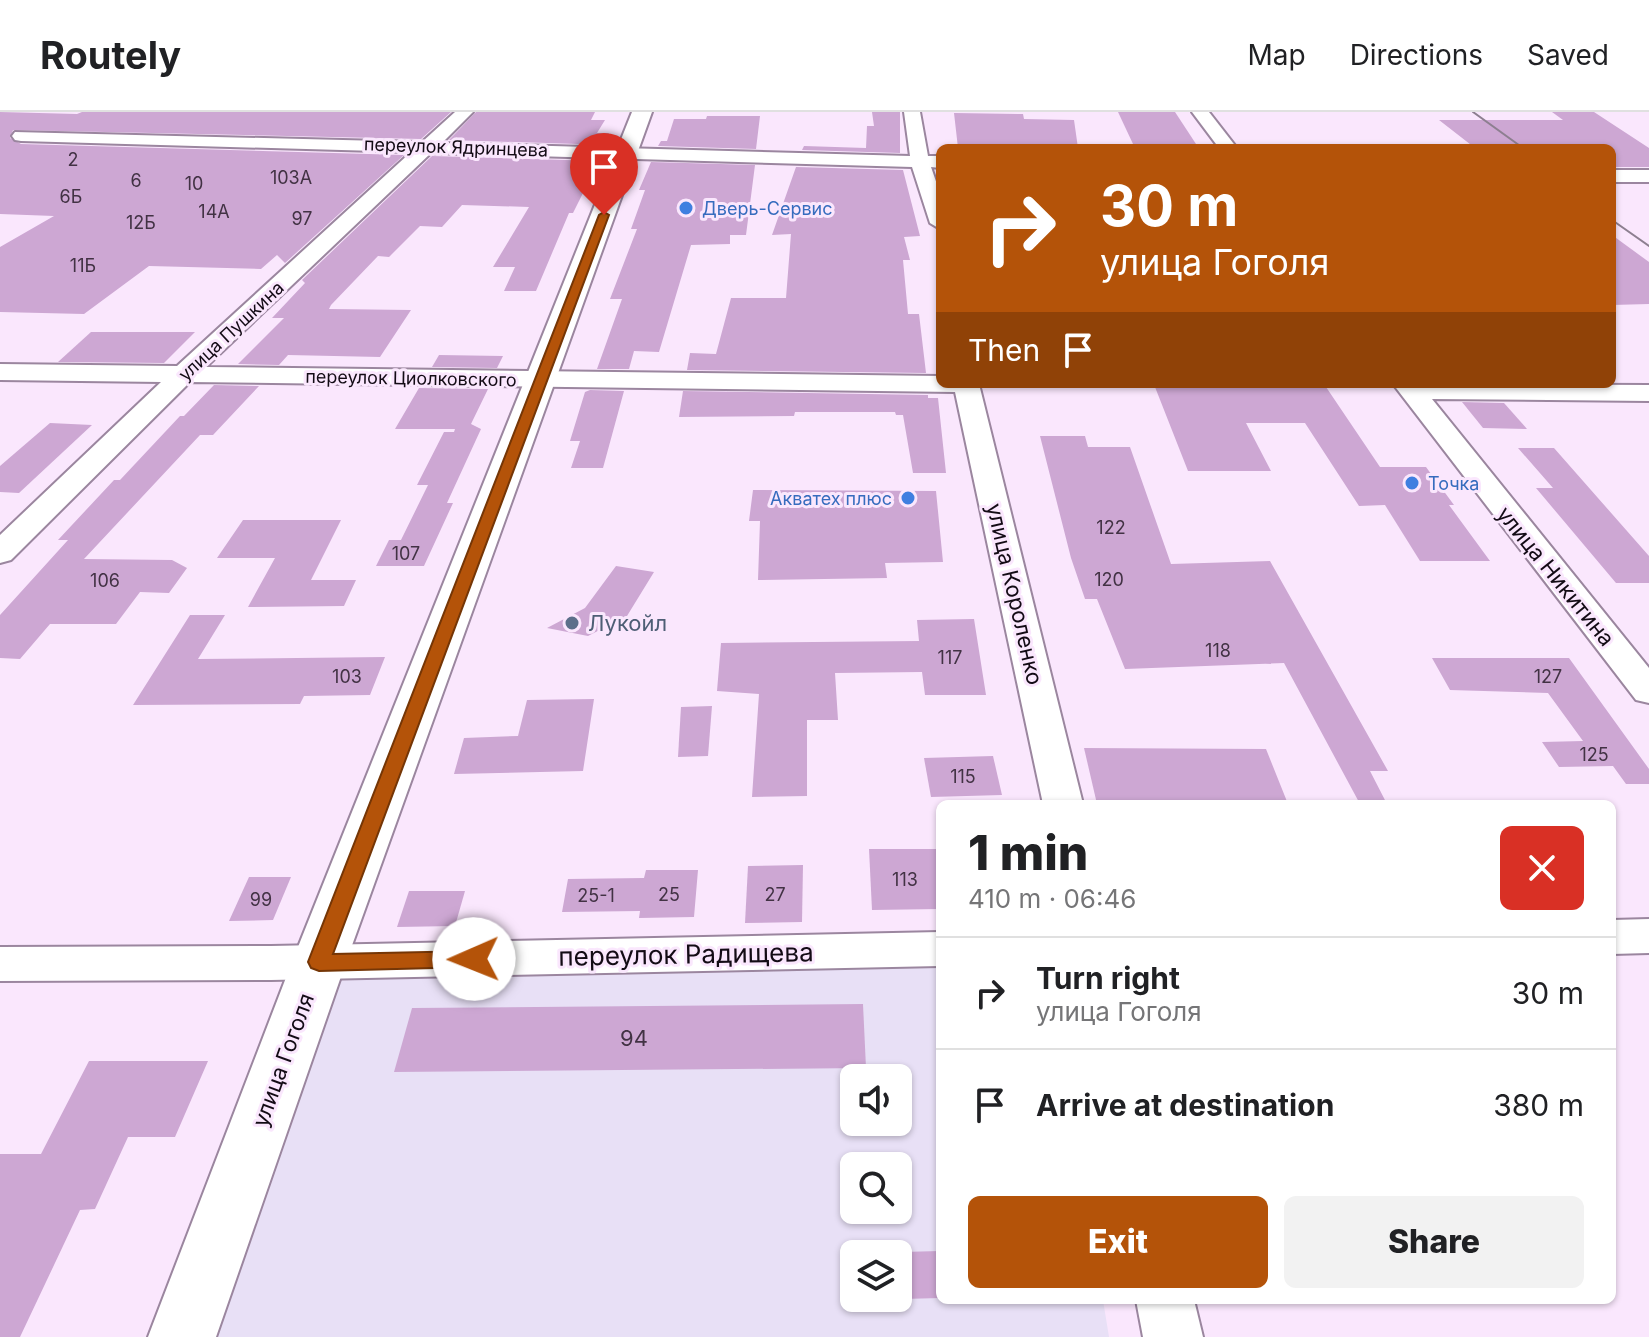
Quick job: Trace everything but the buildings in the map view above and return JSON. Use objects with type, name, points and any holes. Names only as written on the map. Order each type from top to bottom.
[{"type":"street","name":"улица Пушкина","points":[[0,553],[183,375],[465,112]]},
{"type":"street","name":"улица Гоголя","points":[[182,1337],[319,962],[642,112]]},
{"type":"street","points":[[912,112],[930,162],[936,199]]},
{"type":"street","points":[[1200,112],[1225,144]]},
{"type":"street","points":[[0,146],[55,118]]},
{"type":"street","points":[[134,139],[160,125]]},
{"type":"street","name":"переулок Ядринцева","points":[[21,136],[930,162]]},
{"type":"street","points":[[1616,176],[1649,176]]},
{"type":"street","name":"переулок Циолковского","points":[[0,372],[936,384]]},
{"type":"street","name":"улица Короленко","points":[[967,388],[1062,800]]},
{"type":"street","name":"улица Никитина","points":[[1409,388],[1649,692]]},
{"type":"street","points":[[1448,388],[1649,393]]},
{"type":"street","points":[[1616,937],[1649,936]]},
{"type":"street","name":"переулок Радищева","points":[[0,964],[319,962],[936,949]]},
{"type":"street","points":[[1166,1304],[1173,1337]]},
{"type":"shaded area","points":[[936,961],[936,1304],[1104,1304],[1109,1337],[214,1337],[340,979]]},
{"type":"tram line","points":[[1473,112],[1517,144]]},
{"type":"tram line","points":[[1616,223],[1649,246]]},
{"type":"place","name":"Дверь-Сервис","points":[[686,208]]},
{"type":"place","name":"Точка","points":[[1412,483]]},
{"type":"place","name":"Акватех плюс","points":[[908,498]]},
{"type":"place","name":"Лукойл","points":[[572,623]]},
{"type":"route","points":[[474,959],[319,962],[604,215]]}]
